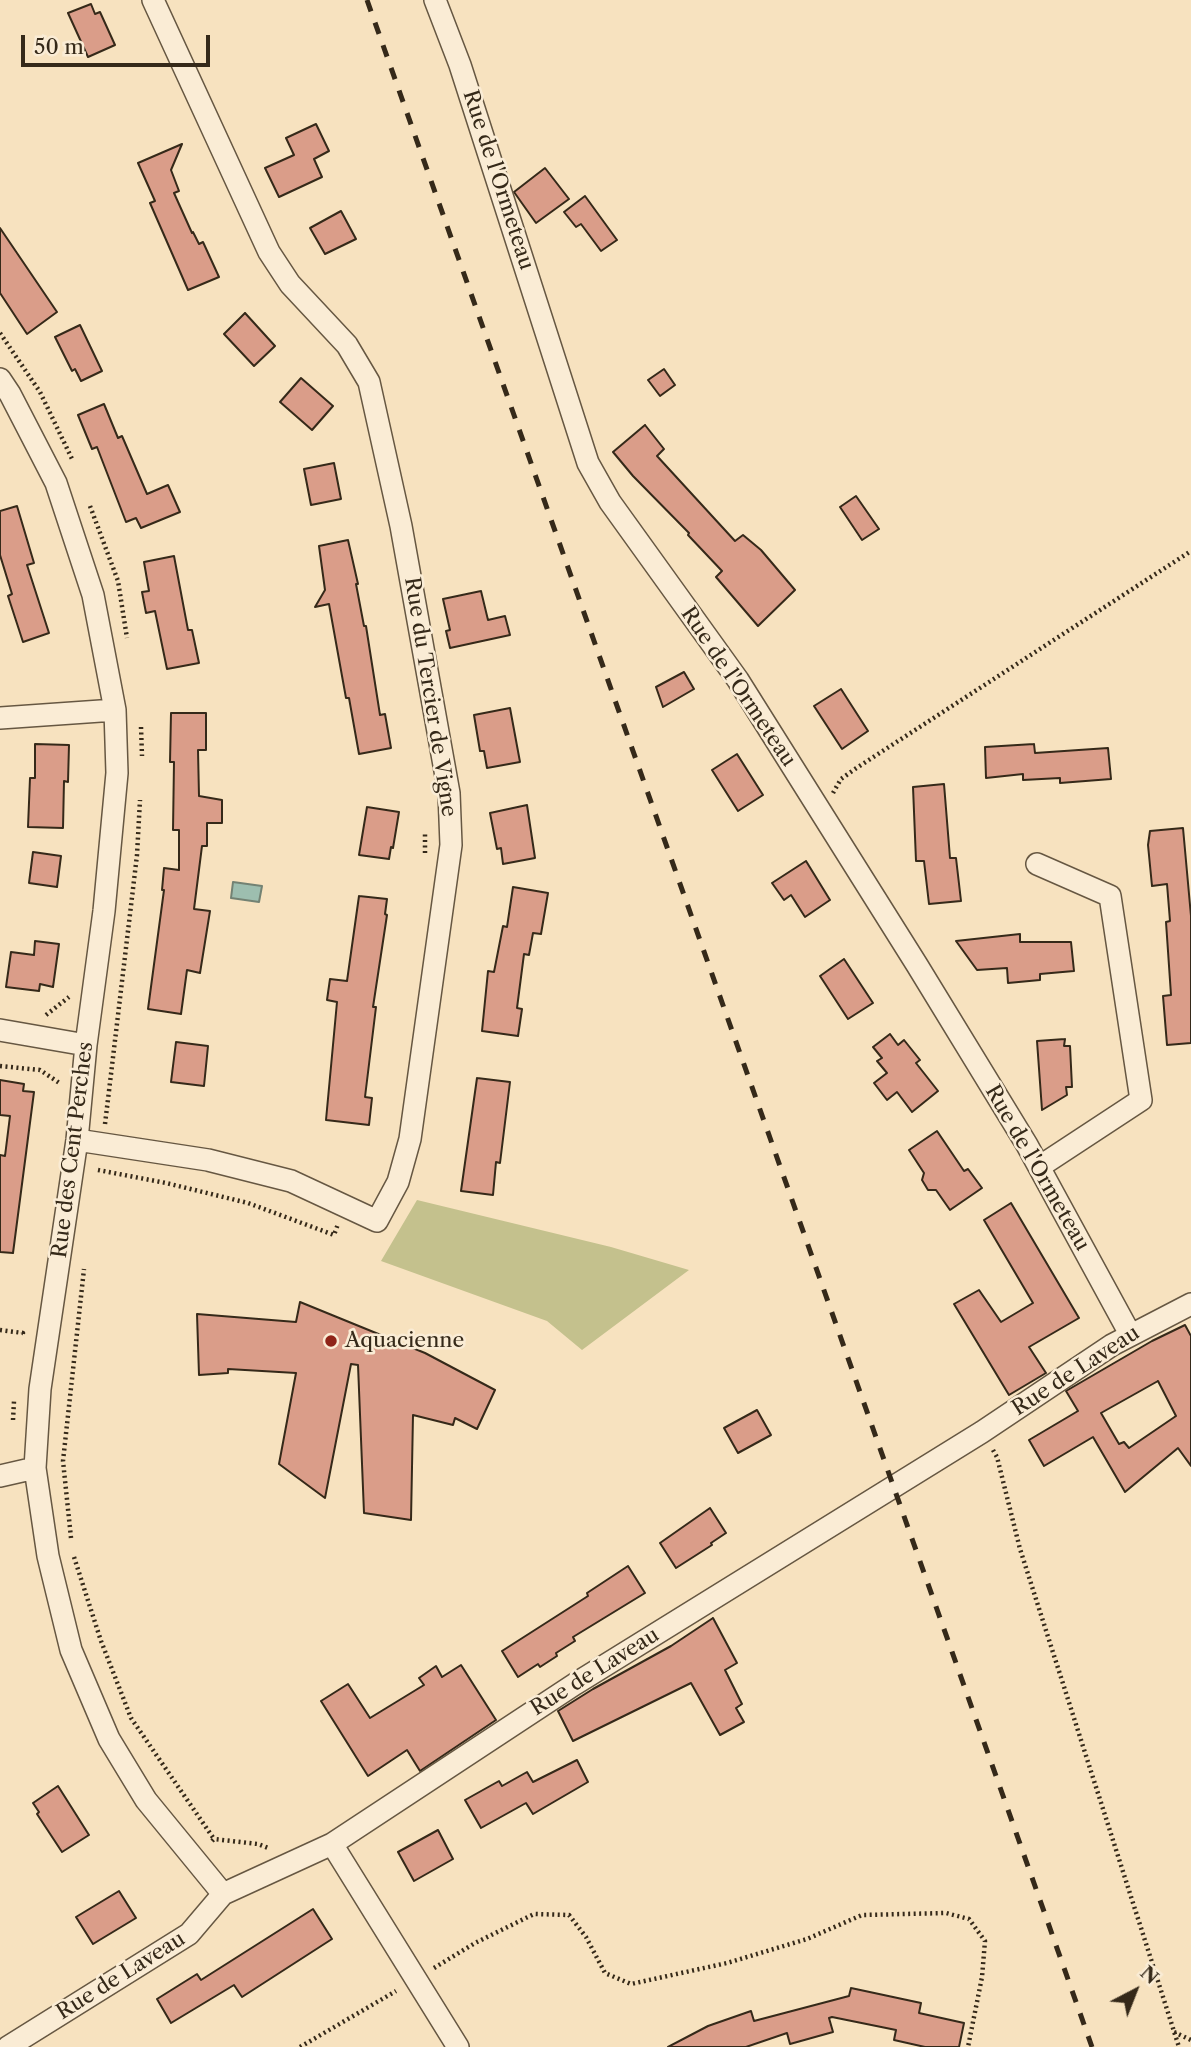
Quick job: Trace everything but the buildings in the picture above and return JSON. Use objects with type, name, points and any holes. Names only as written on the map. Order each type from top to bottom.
[{"type":"street","name":"Rue du Tercier de Vigne","points":[[77,1140],[208,1160],[291,1181],[377,1221],[398,1182],[410,1139],[451,845],[449,793],[401,526],[369,382],[346,345],[290,284],[269,252],[153,0]]},
{"type":"street","name":"Rue de l'Ormeteau","points":[[435,0],[460,65],[589,463],[610,502],[738,680],[821,812],[1039,1167],[1130,1334]]},
{"type":"street","name":"Rue des Cent Perches","points":[[0,379],[56,483],[93,596],[115,710],[117,774],[104,911],[86,1045],[77,1140],[40,1389],[35,1468],[48,1556],[71,1650],[109,1740],[146,1800],[223,1894]]},
{"type":"street","points":[[0,718],[115,710]]},
{"type":"street","points":[[1037,864],[1110,896],[1141,1100],[1039,1167]]},
{"type":"street","points":[[0,1030],[86,1045]]},
{"type":"street","name":"Rue de Laveau","points":[[8,2047],[189,1934],[223,1894],[332,1844],[575,1684],[982,1432],[1112,1345],[1191,1304]]},
{"type":"street","points":[[0,1476],[35,1468]]},
{"type":"street","points":[[332,1844],[458,2047]]},
{"type":"path","points":[[821,812],[841,779],[855,769],[1191,551]]},
{"type":"path","points":[[424,856],[425,830]]},
{"type":"path","points":[[45,1027],[47,1014],[70,996]]},
{"type":"path","points":[[0,1066],[40,1070],[64,1086]]},
{"type":"path","points":[[98,1170],[248,1203],[334,1235],[344,1206]]},
{"type":"path","points":[[84,1269],[63,1461],[72,1551],[101,1641],[131,1718],[214,1839],[258,1844],[277,1855]]},
{"type":"path","points":[[0,1330],[23,1333]]},
{"type":"path","points":[[982,1432],[997,1457],[1020,1549],[1179,2047]]},
{"type":"path","points":[[417,1978],[475,1943],[534,1914],[569,1915],[586,1937],[605,1973],[631,1984],[727,1963],[807,1939],[862,1915],[946,1913],[969,1919],[985,1941],[982,1977],[968,2047]]},
{"type":"path","points":[[300,2047],[396,1991]]},
{"type":"path","points":[[1174,2032],[1191,2039]]},
{"type":"shaded area","points":[[233,882],[262,886],[259,902],[231,898]]},
{"type":"shaded area","points":[[417,1200],[611,1247],[689,1270],[582,1350],[547,1321],[381,1261]]},
{"type":"railway","points":[[367,0],[1092,2047]]},
{"type":"place","name":"Aquacienne","points":[[331,1341]]}]
